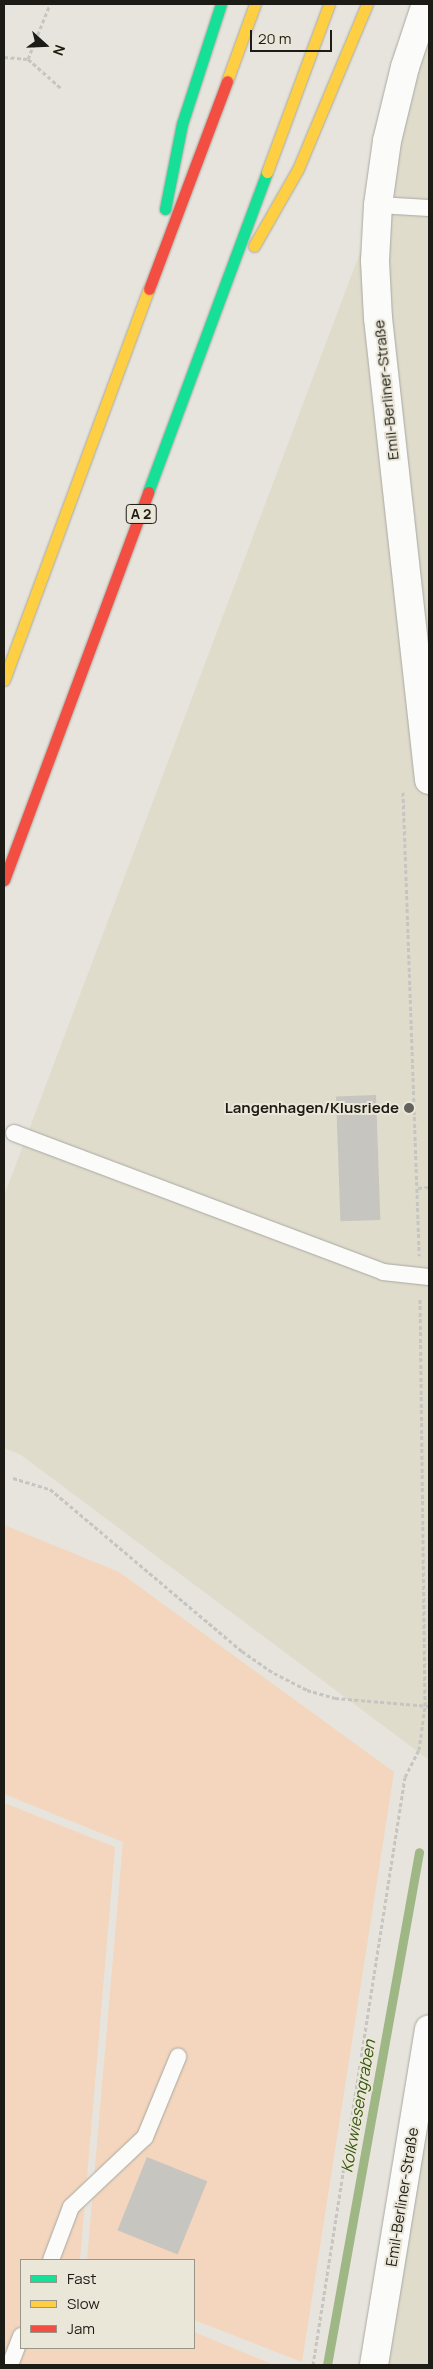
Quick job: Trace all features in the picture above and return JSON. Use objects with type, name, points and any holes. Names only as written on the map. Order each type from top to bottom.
[{"type":"highway","points":[[149,292],[182,124],[221,4]]},
{"type":"highway","points":[[4,680],[255,4]]},
{"type":"highway","name":"A 2","points":[[4,880],[329,4]]},
{"type":"highway","points":[[214,315],[298,169],[367,4]]},
{"type":"street","name":"Emil-Berliner-Straße","points":[[426,4],[405,67],[390,132],[378,206],[375,261],[378,318],[429,780]]},
{"type":"street","name":"Emil-Berliner-Straße","points":[[374,2365],[429,2029]]},
{"type":"lane","points":[[378,206],[429,208]]},
{"type":"lane","points":[[14,1133],[383,1272],[424,1276]]},
{"type":"lane","points":[[51,2259],[72,2207],[145,2138],[178,2057]]},
{"type":"lane","points":[[10,2365],[20,2339]]},
{"type":"path","points":[[28,59],[50,4]]},
{"type":"path","points":[[4,56],[28,59],[61,88]]},
{"type":"path","points":[[313,2365],[405,1777],[419,1750],[427,1706],[424,1276],[418,1188],[402,784]]},
{"type":"path","points":[[418,1188],[429,1187]]},
{"type":"path","points":[[13,1478],[50,1489],[242,1651],[274,1673],[307,1690],[335,1698],[427,1706]]},
{"type":"shaded area","points":[[429,4],[429,1760],[21,1455],[4,1448],[4,1196],[378,205]]},
{"type":"shaded area","points":[[4,1525],[119,1572],[394,1772],[302,2362],[195,2320],[195,2259],[87,2259],[123,1842],[4,1794]]},
{"type":"shaded area","points":[[4,1803],[115,1847],[80,2259],[20,2259],[20,2349],[195,2349],[195,2332],[274,2365],[4,2365]]},
{"type":"shaded area","points":[[429,2003],[429,2365],[373,2365]]},
{"type":"building","points":[[376,1095],[380,1220],[340,1221],[336,1096]]},
{"type":"building","points":[[147,2157],[207,2181],[178,2255],[117,2230]]},
{"type":"waterway","name":"Kolkwiesengraben","points":[[327,2365],[419,1852]]},
{"type":"traffic: fast","points":[[165,209],[182,124],[221,4]]},
{"type":"traffic: fast","points":[[148,492],[267,172]]},
{"type":"traffic: slow","points":[[227,81],[255,4]]},
{"type":"traffic: slow","points":[[267,172],[329,4]]},
{"type":"traffic: slow","points":[[254,246],[298,169],[367,4]]},
{"type":"traffic: slow","points":[[4,680],[149,289]]},
{"type":"traffic: jam","points":[[149,289],[227,81]]},
{"type":"traffic: jam","points":[[4,880],[148,492]]},
{"type":"place","name":"Langenhagen/Klusriede","points":[[409,1108]]}]
